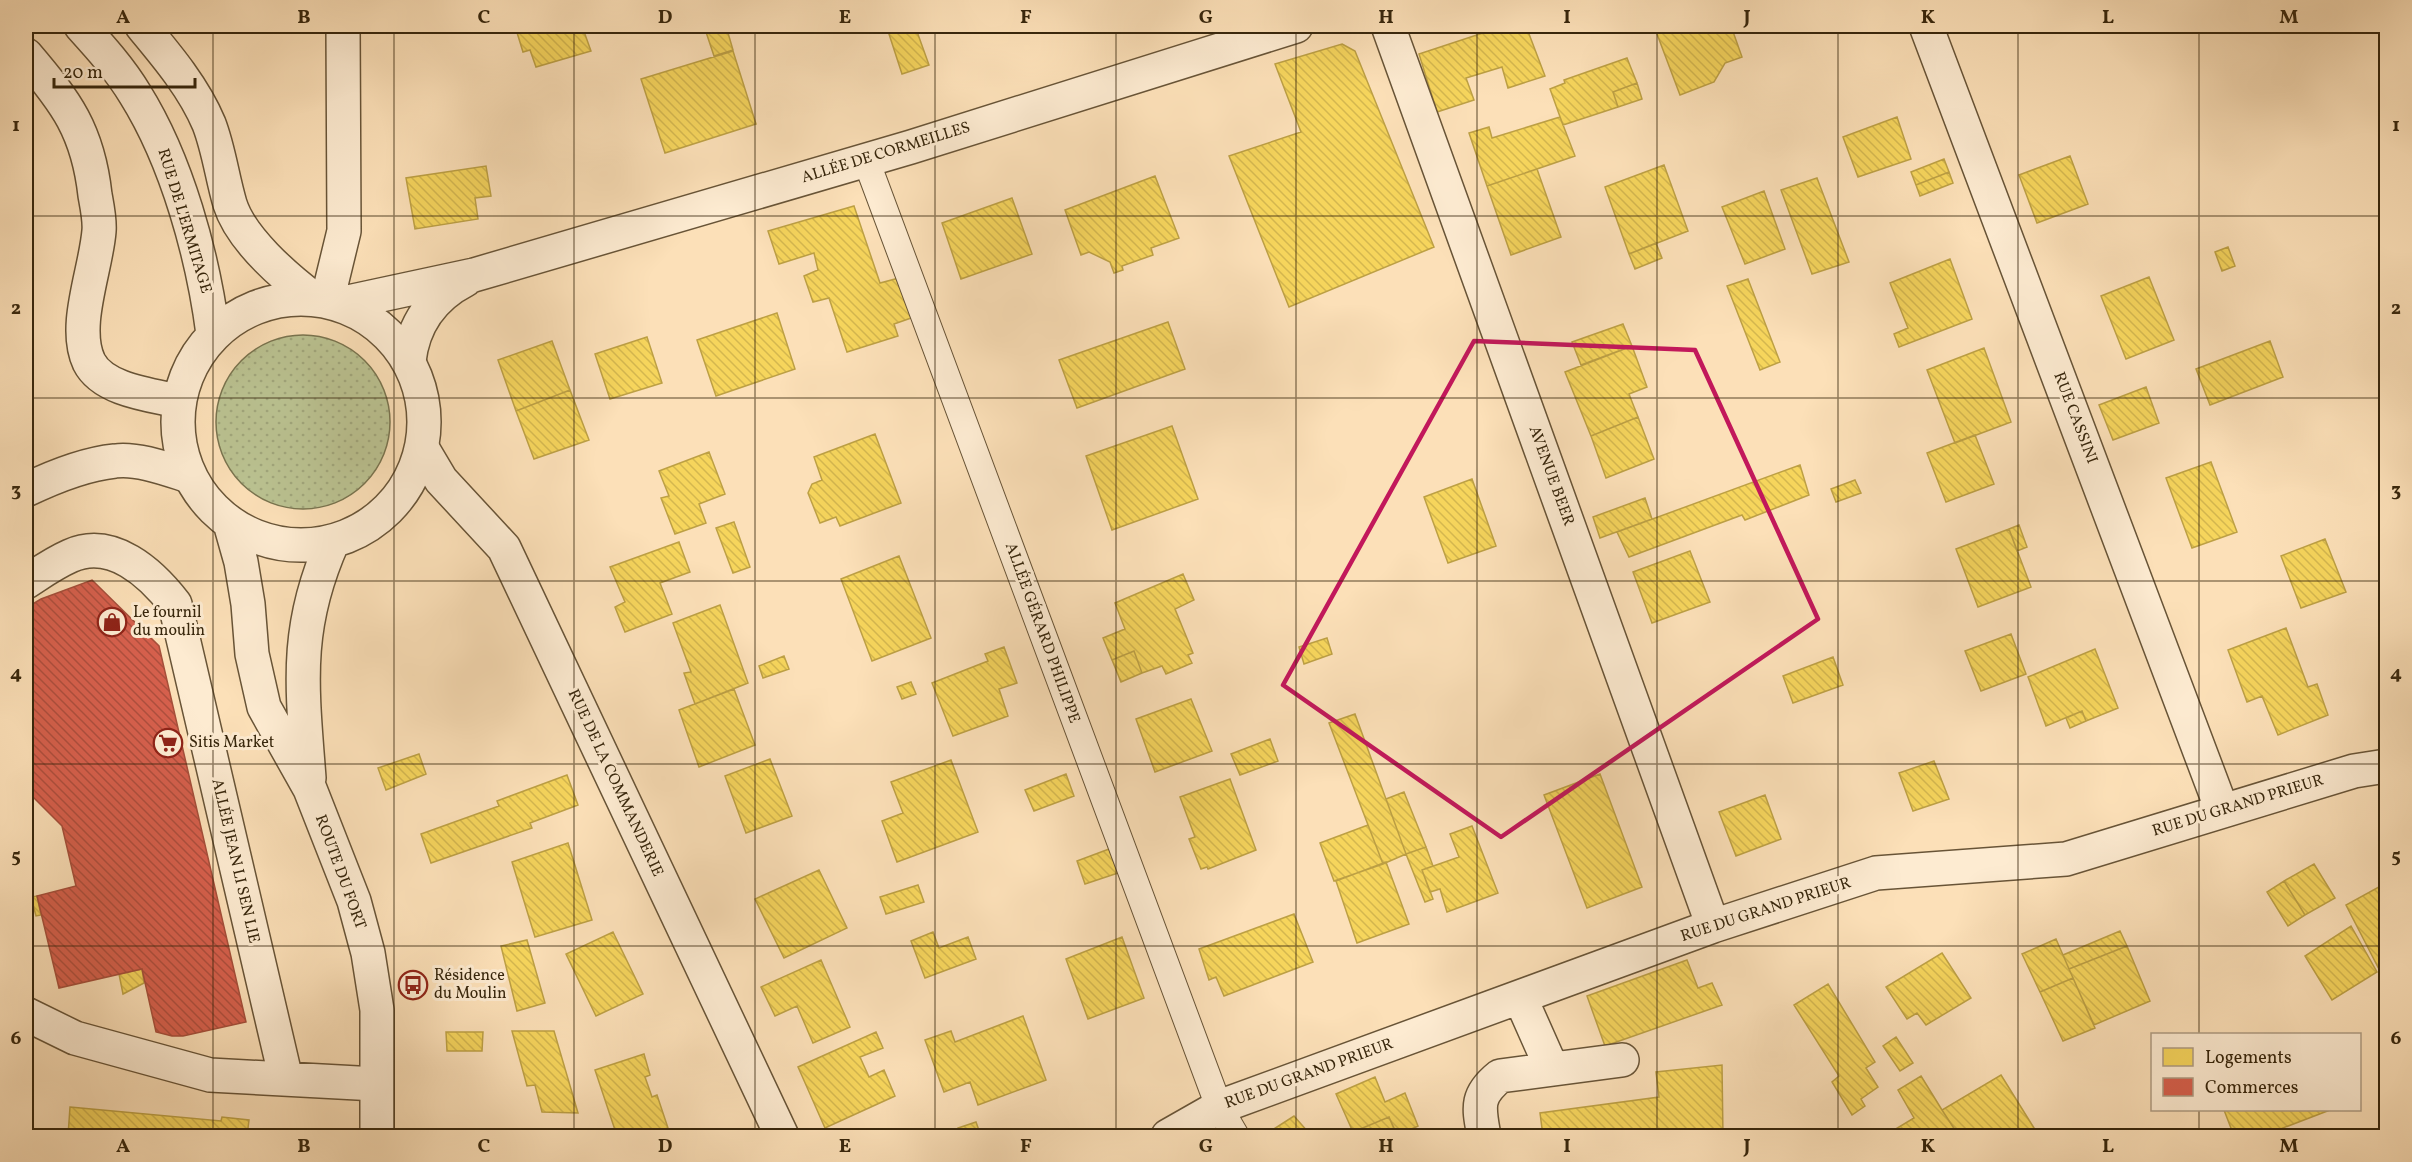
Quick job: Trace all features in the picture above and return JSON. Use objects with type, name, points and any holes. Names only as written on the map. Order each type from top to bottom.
[{"type":"street","name":"RUE DE L'ERMITAGE","points":[[81,26],[105,52],[135,93],[163,148],[200,262],[213,334]]},
{"type":"street","points":[[142,26],[179,73],[209,123],[231,205],[239,222],[274,265],[327,301],[367,317],[390,336],[409,361],[420,389],[424,418],[422,448],[413,473],[399,496],[381,516],[358,531],[333,541],[312,545],[269,542],[230,523],[206,502],[189,476],[180,452],[177,427],[178,401],[185,377],[197,354],[213,334],[235,317],[260,305],[286,299],[327,301]]},
{"type":"street","points":[[327,301],[344,231],[344,26]]},
{"type":"street","name":"ALLÉE DE CORMEILLES","points":[[327,301],[474,276],[866,160],[1296,26]]},
{"type":"street","name":"AVENUE BEER","points":[[1388,26],[1713,926]]},
{"type":"street","name":"RUE CASSINI","points":[[1926,26],[2222,810]]},
{"type":"street","points":[[26,54],[52,86],[81,130],[93,180],[99,229],[82,329],[89,363],[116,387],[178,401]]},
{"type":"street","name":"ALLÉE DE CORMEILLES","points":[[409,361],[411,339],[423,315],[450,288],[474,276]]},
{"type":"street","name":"RUE DE LA COMMANDERIE","points":[[422,448],[441,480],[504,548],[782,1137]]},
{"type":"street","points":[[26,490],[55,476],[116,460],[160,467],[189,476]]},
{"type":"street","name":"ROUTE DU FORT","points":[[230,523],[241,562],[248,604],[252,654],[264,707],[310,789],[354,901],[368,953],[376,1010],[377,1137]]},
{"type":"street","name":"ROUTE DU FORT","points":[[310,789],[302,660],[308,611],[319,573],[333,541]]},
{"type":"street","name":"ALLÉE JEAN LI SEN LIE","points":[[26,582],[71,555],[103,550],[138,565],[157,581],[174,604],[286,1079]]},
{"type":"street","name":"RUE DU GRAND PRIEUR","points":[[1168,1137],[1219,1107],[1713,926],[1876,873],[2066,859],[2354,771],[2386,766]]},
{"type":"street","points":[[1520,997],[1552,1069]]},
{"type":"street","points":[[26,1014],[75,1038],[137,1057],[210,1075],[376,1084]]},
{"type":"street","points":[[1484,1137],[1479,1105],[1487,1086],[1500,1076],[1622,1060]]},
{"type":"lane","name":"ALLÉE GÉRARD PHILIPPE","points":[[866,160],[1219,1107],[1236,1137]]},
{"type":"highlighted area","points":[[1474,341],[1695,350],[1818,619],[1501,837],[1283,685]]},
{"type":"green space","points":[[303,335],[320,336],[336,341],[352,349],[365,360],[376,373],[384,389],[389,405],[389,439],[384,455],[376,471],[365,484],[352,495],[336,503],[320,508],[303,509],[286,508],[270,503],[254,495],[241,484],[230,471],[222,455],[217,439],[216,422],[217,405],[222,389],[230,373],[241,360],[254,349],[270,341],[286,336]]},
{"type":"building: Logements","points":[[515,26],[582,26],[591,51],[536,67],[530,50],[523,52]]},
{"type":"building: Logements","points":[[704,26],[726,26],[733,50],[714,56]]},
{"type":"building: Logements","points":[[905,26],[915,26],[929,65],[902,74],[888,31]]},
{"type":"building: Logements","points":[[1504,26],[1526,26],[1545,76],[1508,88],[1502,67],[1466,78],[1474,100],[1437,112],[1419,54]]},
{"type":"building: Logements","points":[[1654,26],[1731,26],[1742,57],[1725,63],[1714,82],[1680,95]]},
{"type":"building: Logements","points":[[1342,44],[1355,51],[1434,247],[1289,307],[1229,156],[1301,132],[1275,64]]},
{"type":"building: Logements","points":[[733,51],[756,124],[665,153],[641,79]]},
{"type":"building: Logements","points":[[1627,58],[1637,83],[1613,92],[1618,107],[1563,125],[1550,89],[1565,83],[1564,80]]},
{"type":"building: Logements","points":[[1637,83],[1642,99],[1618,107],[1613,92]]},
{"type":"building: Logements","points":[[1560,117],[1575,156],[1487,186],[1469,133],[1489,127],[1492,138]]},
{"type":"building: Logements","points":[[1897,117],[1911,159],[1858,177],[1843,137]]},
{"type":"building: Logements","points":[[2070,156],[2088,204],[2037,223],[2019,175]]},
{"type":"building: Logements","points":[[1944,159],[1949,172],[1916,185],[1911,172]]},
{"type":"building: Logements","points":[[1664,165],[1688,231],[1629,254],[1605,187]]},
{"type":"building: Logements","points":[[486,166],[491,196],[475,198],[478,219],[415,229],[406,178]]},
{"type":"building: Logements","points":[[1537,169],[1561,237],[1511,255],[1487,186]]},
{"type":"building: Logements","points":[[1949,172],[1953,183],[1920,196],[1916,185]]},
{"type":"building: Logements","points":[[1155,176],[1179,238],[1151,248],[1153,255],[1122,266],[1123,270],[1114,273],[1110,262],[1089,252],[1081,255],[1065,210]]},
{"type":"building: Logements","points":[[1817,178],[1849,262],[1812,274],[1781,190]]},
{"type":"building: Logements","points":[[1764,191],[1785,249],[1745,264],[1722,207]]},
{"type":"building: Logements","points":[[1012,198],[1032,254],[961,279],[942,223]]},
{"type":"building: Logements","points":[[854,206],[880,283],[899,278],[914,317],[894,324],[898,336],[847,352],[829,298],[813,302],[804,276],[818,270],[814,253],[779,264],[768,231]]},
{"type":"building: Logements","points":[[1656,243],[1662,258],[1635,269],[1629,254]]},
{"type":"building: Logements","points":[[2228,247],[2235,266],[2222,271],[2215,252]]},
{"type":"building: Logements","points":[[1950,259],[1972,319],[1899,347],[1894,334],[1908,328],[1890,283]]},
{"type":"building: Logements","points":[[2149,277],[2174,340],[2126,359],[2101,296]]},
{"type":"building: Logements","points":[[1748,279],[1780,362],[1760,370],[1727,286]]},
{"type":"building: Logements","points":[[777,313],[795,369],[716,396],[697,340]]},
{"type":"building: Logements","points":[[1168,322],[1185,369],[1077,408],[1059,360]]},
{"type":"building: Logements","points":[[1623,324],[1632,346],[1581,365],[1572,342]]},
{"type":"building: Logements","points":[[647,337],[662,383],[610,399],[595,354]]},
{"type":"building: Logements","points":[[552,341],[570,390],[516,411],[498,360]]},
{"type":"building: Logements","points":[[2270,341],[2283,377],[2210,405],[2196,369]]},
{"type":"building: Logements","points":[[1632,346],[1647,387],[1629,394],[1638,417],[1591,436],[1565,372]]},
{"type":"building: Logements","points":[[1984,348],[2011,422],[1955,443],[1927,370]]},
{"type":"building: Logements","points":[[2146,387],[2159,423],[2113,440],[2099,405]]},
{"type":"building: Logements","points":[[570,390],[589,440],[534,459],[516,411]]},
{"type":"building: Logements","points":[[1638,417],[1654,459],[1606,478],[1591,436]]},
{"type":"building: Logements","points":[[1172,426],[1198,499],[1112,530],[1086,456]]},
{"type":"building: Logements","points":[[875,434],[901,503],[840,526],[836,517],[820,523],[808,493],[812,484],[822,480],[814,457]]},
{"type":"building: Logements","points":[[1975,435],[1994,484],[1946,502],[1927,453]]},
{"type":"building: Logements","points":[[709,452],[725,494],[699,504],[706,523],[675,534],[661,498],[669,496],[659,471]]},
{"type":"building: Logements","points":[[2211,462],[2237,532],[2192,548],[2166,478]]},
{"type":"building: Logements","points":[[1800,465],[1809,495],[1745,520],[1742,515],[1629,557],[1617,532]]},
{"type":"building: Logements","points":[[1472,479],[1496,546],[1448,563],[1424,497]]},
{"type":"building: Logements","points":[[1855,480],[1861,493],[1836,502],[1831,489]]},
{"type":"building: Logements","points":[[1645,498],[1652,519],[1600,538],[1593,517]]},
{"type":"building: Logements","points":[[734,522],[750,567],[733,573],[716,528]]},
{"type":"building: Logements","points":[[2019,525],[2027,547],[2017,551],[2009,529]]},
{"type":"building: Logements","points":[[2009,529],[2031,587],[1978,607],[1956,549]]},
{"type":"building: Logements","points":[[2325,539],[2346,592],[2301,608],[2281,556]]},
{"type":"building: Logements","points":[[679,542],[690,572],[660,583],[672,614],[625,632],[615,607],[625,602],[610,567]]},
{"type":"building: Logements","points":[[1690,551],[1710,602],[1652,623],[1633,572]]},
{"type":"building: Logements","points":[[899,556],[931,638],[872,661],[841,579]]},
{"type":"building: Logements","points":[[1183,574],[1194,600],[1175,609],[1193,653],[1188,655],[1192,663],[1166,674],[1162,666],[1142,673],[1134,651],[1112,660],[1103,638],[1125,629],[1115,603]]},
{"type":"building: Logements","points":[[720,605],[748,683],[695,704],[684,673],[691,672],[673,623]]},
{"type":"building: Logements","points":[[2286,628],[2308,687],[2317,684],[2328,715],[2278,735],[2262,696],[2247,702],[2228,650]]},
{"type":"building: Logements","points":[[2011,634],[2026,674],[1981,691],[1965,651]]},
{"type":"building: Logements","points":[[1327,638],[1332,654],[1304,664],[1299,647]]},
{"type":"building: Logements","points":[[1004,647],[1017,683],[999,689],[1008,716],[953,736],[932,683],[988,661],[985,654]]},
{"type":"building: Logements","points":[[2095,649],[2118,708],[2086,721],[2082,711],[2046,726],[2028,677]]},
{"type":"building: Logements","points":[[1134,651],[1142,673],[1121,682],[1112,660]]},
{"type":"building: Logements","points":[[784,656],[789,669],[763,678],[759,666]]},
{"type":"building: Logements","points":[[1833,657],[1843,685],[1793,703],[1783,676]]},
{"type":"building: Logements","points":[[911,682],[916,694],[902,699],[897,687]]},
{"type":"building: Logements","points":[[734,689],[755,745],[699,767],[679,710]]},
{"type":"building: Logements","points":[[1191,699],[1212,751],[1155,772],[1136,719]]},
{"type":"building: Logements","points":[[2082,711],[2086,721],[2070,728],[2066,718]]},
{"type":"building: Logements","points":[[1355,714],[1406,854],[1383,864],[1329,723]]},
{"type":"building: Logements","points":[[1270,739],[1278,761],[1240,775],[1231,754]]},
{"type":"building: Logements","points":[[419,754],[426,774],[386,790],[378,768]]},
{"type":"building: Logements","points":[[770,759],[792,816],[746,833],[725,776]]},
{"type":"building: Logements","points":[[951,760],[978,832],[897,862],[882,821],[903,813],[891,782]]},
{"type":"building: Logements","points":[[1934,761],[1949,799],[1913,811],[1899,773]]},
{"type":"building: Logements","points":[[1066,774],[1074,796],[1034,811],[1025,790]]},
{"type":"building: Logements","points":[[1600,774],[1642,887],[1587,908],[1544,795]]},
{"type":"building: Logements","points":[[567,775],[578,805],[530,823],[532,828],[431,863],[421,834],[499,806],[497,801]]},
{"type":"building: Logements","points":[[1230,779],[1256,850],[1208,869],[1207,867],[1201,869],[1189,839],[1195,837],[1180,797]]},
{"type":"building: Logements","points":[[1404,792],[1426,847],[1406,854],[1386,799]]},
{"type":"building: Logements","points":[[1765,795],[1781,839],[1736,856],[1719,812]]},
{"type":"building: Logements","points":[[1368,825],[1383,864],[1334,881],[1320,843]]},
{"type":"building: Logements","points":[[1472,826],[1498,893],[1447,912],[1440,889],[1430,892],[1422,870],[1459,857],[1450,834]]},
{"type":"building: Logements","points":[[568,843],[592,920],[535,937],[512,862]]},
{"type":"building: Logements","points":[[1426,847],[1433,866],[1422,870],[1433,899],[1425,902],[1406,854]]},
{"type":"building: Logements","points":[[1109,849],[1118,873],[1085,884],[1077,861]]},
{"type":"building: Logements","points":[[1386,862],[1409,924],[1357,943],[1336,881]]},
{"type":"building: Logements","points":[[2314,864],[2335,898],[2305,915],[2284,881]]},
{"type":"building: Logements","points":[[819,870],[847,928],[784,958],[755,899]]},
{"type":"building: Logements","points":[[2284,881],[2305,915],[2288,926],[2267,892]]},
{"type":"building: Logements","points":[[2386,883],[2386,975],[2383,977],[2346,905]]},
{"type":"building: Logements","points":[[918,885],[924,902],[886,914],[880,897]]},
{"type":"building: Logements","points":[[37,896],[41,915],[36,916],[31,897]]},
{"type":"building: Logements","points":[[1294,914],[1313,962],[1224,996],[1216,977],[1209,980],[1199,949]]},
{"type":"building: Logements","points":[[2351,926],[2377,972],[2332,1000],[2305,956]]},
{"type":"building: Logements","points":[[2120,931],[2127,946],[2069,969],[2063,955]]},
{"type":"building: Logements","points":[[613,932],[643,994],[596,1016],[566,954]]},
{"type":"building: Logements","points":[[933,932],[939,948],[968,937],[976,959],[925,978],[911,941]]},
{"type":"building: Logements","points":[[1122,937],[1144,998],[1088,1019],[1066,959]]},
{"type":"building: Logements","points":[[2056,939],[2073,978],[2040,992],[2022,954]]},
{"type":"building: Logements","points":[[527,940],[545,1003],[517,1011],[501,946]]},
{"type":"building: Logements","points":[[2127,946],[2150,1001],[2094,1025],[2069,969]]},
{"type":"building: Logements","points":[[1942,953],[1971,998],[1926,1025],[1917,1013],[1907,1019],[1886,987]]},
{"type":"building: Logements","points":[[821,960],[850,1027],[813,1043],[797,1006],[775,1016],[761,987]]},
{"type":"building: Logements","points":[[1687,960],[1698,988],[1712,983],[1722,1005],[1605,1046],[1587,996]]},
{"type":"building: Logements","points":[[142,969],[144,983],[123,994],[119,974]]},
{"type":"building: Logements","points":[[2073,978],[2095,1028],[2063,1041],[2040,992]]},
{"type":"building: Logements","points":[[1828,984],[1875,1062],[1866,1068],[1878,1087],[1861,1099],[1865,1106],[1852,1115],[1832,1082],[1839,1076],[1794,1005]]},
{"type":"building: Logements","points":[[1023,1016],[1046,1080],[978,1105],[970,1082],[944,1092],[925,1040],[951,1031],[955,1042]]},
{"type":"building: Logements","points":[[512,1031],[554,1031],[578,1113],[542,1112],[535,1085],[527,1086]]},
{"type":"building: Logements","points":[[446,1032],[483,1032],[482,1051],[447,1051]]},
{"type":"building: Logements","points":[[876,1032],[883,1048],[860,1057],[869,1077],[884,1070],[895,1096],[825,1128],[798,1067]]},
{"type":"building: Logements","points":[[1896,1037],[1913,1063],[1900,1071],[1883,1046]]},
{"type":"building: Logements","points":[[644,1054],[650,1075],[645,1077],[652,1097],[657,1095],[668,1128],[641,1136],[617,1136],[595,1070]]},
{"type":"building: Logements","points":[[1722,1065],[1723,1136],[1543,1136],[1540,1113],[1659,1097],[1656,1072]]},
{"type":"building: Logements","points":[[2001,1075],[2039,1136],[1959,1136],[1942,1110]]},
{"type":"building: Logements","points":[[1921,1076],[1959,1136],[1884,1136],[1914,1118],[1898,1090]]},
{"type":"building: Logements","points":[[1375,1077],[1385,1102],[1405,1093],[1418,1126],[1397,1136],[1389,1117],[1353,1132],[1336,1094]]},
{"type":"building: Logements","points":[[70,1107],[221,1121],[222,1117],[249,1120],[247,1136],[68,1136]]},
{"type":"building: Logements","points":[[2224,1111],[2327,1111],[2262,1136],[2234,1136]]},
{"type":"building: Logements","points":[[1294,1116],[1309,1133],[1304,1136],[1263,1136]]},
{"type":"building: Logements","points":[[1389,1117],[1394,1128],[1373,1136],[1354,1136],[1353,1132]]},
{"type":"building: Logements","points":[[976,1122],[981,1136],[960,1136],[958,1128]]},
{"type":"building: Commerces","points":[[92,580],[159,646],[246,1022],[183,1036],[156,1032],[142,969],[59,988],[37,896],[76,886],[62,826],[26,790],[26,608],[41,599]]},
{"type":"place","name":"Le fournil du moulin","points":[[112,622]]},
{"type":"place","name":"Sitis Market","points":[[168,743]]},
{"type":"place","name":"Résidence du Moulin","points":[[413,985]]}]
